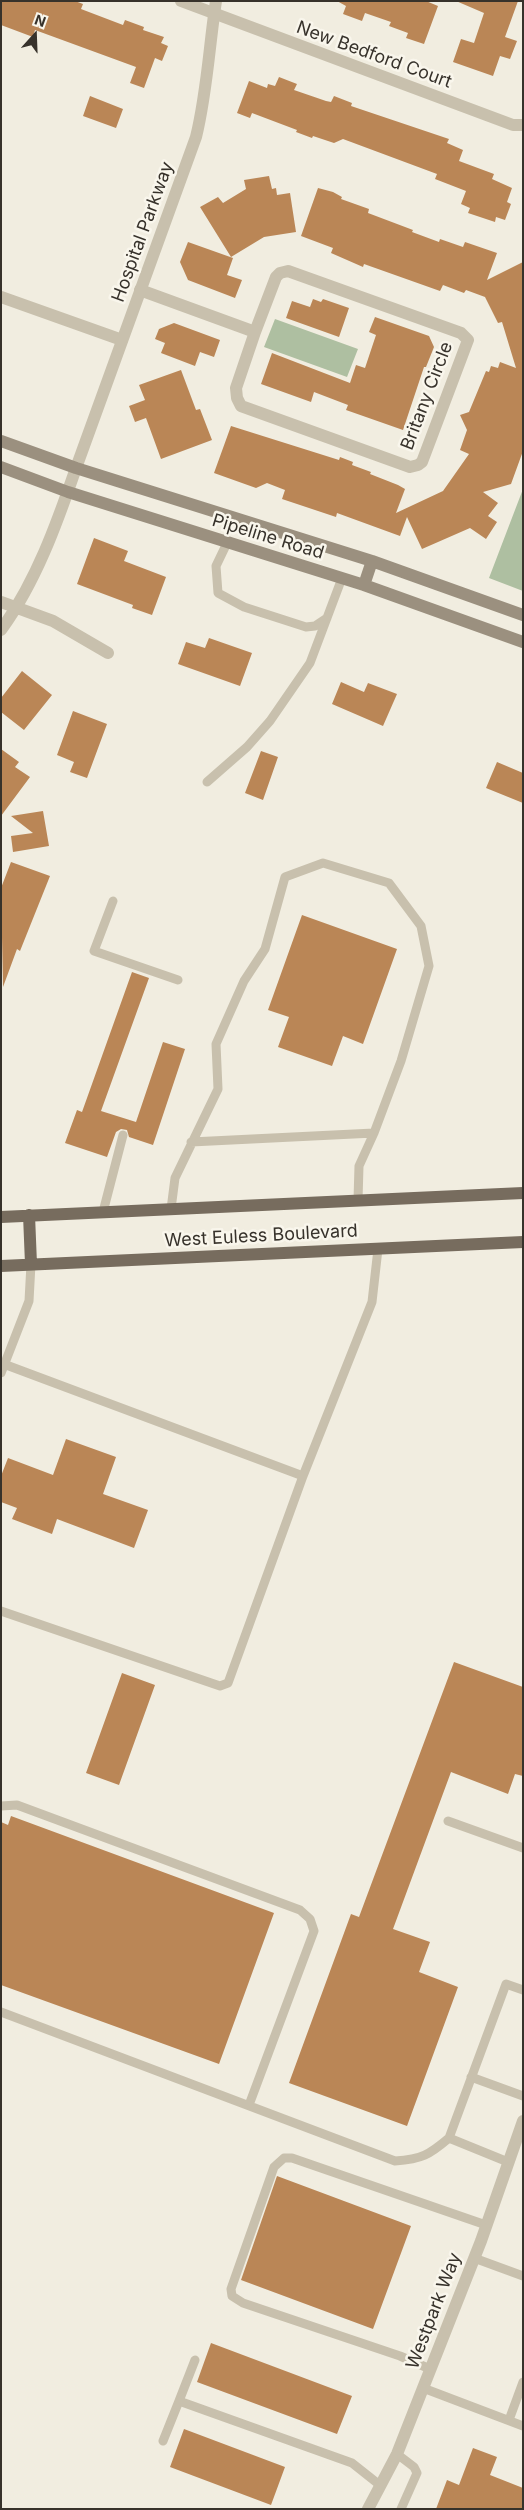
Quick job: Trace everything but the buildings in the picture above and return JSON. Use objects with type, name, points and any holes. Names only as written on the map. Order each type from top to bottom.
[{"type":"main road","name":"Pipeline Road","points":[[1,441],[76,468],[372,561],[523,615]]},
{"type":"main road","name":"Pipeline Road","points":[[1,467],[68,492],[364,585],[523,642]]},
{"type":"main road","points":[[364,585],[372,561]]},
{"type":"main road","name":"West Euless Boulevard","points":[[1,1217],[523,1193]]},
{"type":"main road","points":[[28,1215],[31,1264]]},
{"type":"main road","name":"West Euless Boulevard","points":[[1,1266],[523,1242]]},
{"type":"street","name":"New Bedford Court","points":[[181,1],[215,8],[513,126],[523,125]]},
{"type":"street","name":"Hospital Parkway","points":[[1,630],[17,608],[45,550],[68,492],[196,137],[204,105],[215,8]]},
{"type":"street","name":"Britany Circle","points":[[288,271],[461,333],[468,340],[422,462],[418,466],[410,466],[241,406],[237,398],[236,388],[255,332],[276,277],[280,273],[288,271]]},
{"type":"street","points":[[140,290],[255,332]]},
{"type":"street","points":[[1,297],[122,340]]},
{"type":"street","points":[[1,602],[53,621],[108,653]]},
{"type":"street","name":"Westpark Way","points":[[368,2509],[397,2454],[474,2258],[523,2121]]},
{"type":"lane","points":[[227,543],[216,566],[218,593],[244,607],[306,627],[315,626],[327,618]]},
{"type":"lane","points":[[207,782],[248,747],[270,721],[310,663],[342,578]]},
{"type":"lane","points":[[171,1209],[175,1178],[218,1089],[216,1044],[244,981],[265,949],[285,877],[323,863],[389,883],[421,926],[429,966],[401,1061],[374,1133],[358,1166],[358,1200]]},
{"type":"lane","points":[[113,901],[94,951],[178,980]]},
{"type":"lane","points":[[191,1142],[374,1133]]},
{"type":"lane","points":[[103,1212],[123,1135]]},
{"type":"lane","points":[[1,1611],[220,1686],[228,1683],[303,1476],[372,1302],[378,1249]]},
{"type":"lane","points":[[1,1373],[3,1363],[29,1301],[31,1264]]},
{"type":"lane","points":[[3,1363],[303,1476]]},
{"type":"lane","points":[[1,1806],[17,1805],[300,1910],[310,1919],[314,1931],[249,2105]]},
{"type":"lane","points":[[448,1821],[523,1848]]},
{"type":"lane","points":[[1,2012],[395,2160],[414,2160],[430,2155],[450,2138],[506,1984],[523,1990]]},
{"type":"lane","points":[[471,2078],[523,2096]]},
{"type":"lane","points":[[450,2138],[508,2162]]},
{"type":"lane","points":[[430,2369],[400,2356],[243,2303],[232,2296],[231,2289],[274,2167],[284,2158],[292,2158],[486,2225]]},
{"type":"lane","points":[[474,2258],[523,2276]]},
{"type":"lane","points":[[163,2441],[195,2360]]},
{"type":"lane","points":[[509,2420],[523,2382]]},
{"type":"lane","points":[[423,2388],[523,2426]]},
{"type":"lane","points":[[179,2401],[352,2463],[381,2486]]},
{"type":"lane","points":[[397,2454],[414,2467],[416,2472],[401,2509]]},
{"type":"green space","points":[[275,319],[358,349],[347,377],[264,347]]},
{"type":"green space","points":[[523,489],[523,591],[489,578]]}]
